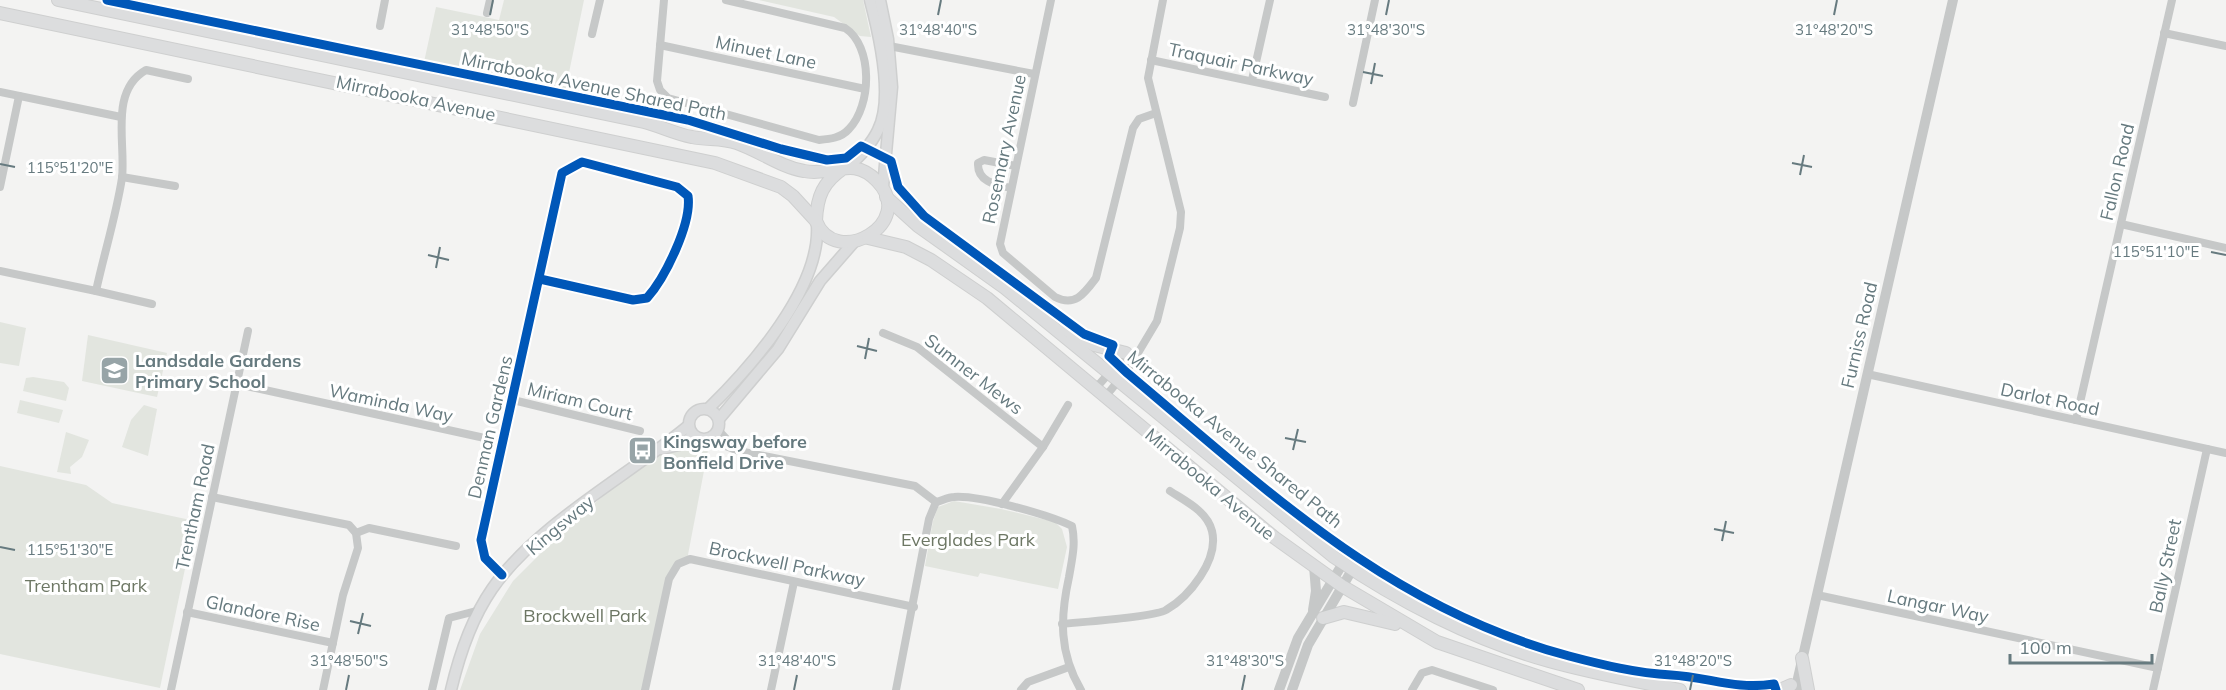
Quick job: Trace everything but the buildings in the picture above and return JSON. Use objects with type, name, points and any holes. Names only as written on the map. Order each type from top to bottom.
[{"type":"main road","name":"Mirrabooka Avenue","points":[[58,0],[644,122],[688,136],[733,142],[804,171],[846,167]]},
{"type":"main road","points":[[719,425],[708,409],[769,341],[795,298],[813,259],[818,239],[817,223],[821,191],[830,177],[846,167],[867,148],[882,120],[884,45],[870,0]]},
{"type":"main road","points":[[817,223],[830,237],[854,242],[868,238],[884,220],[884,192],[891,118],[880,0]]},
{"type":"main road","name":"Mirrabooka Avenue","points":[[0,12],[716,163],[781,187],[793,196],[817,223]]},
{"type":"main road","points":[[846,167],[868,172],[884,192]]},
{"type":"main road","name":"Mirrabooka Avenue","points":[[884,192],[918,226],[1037,314],[1348,566],[1387,590],[1463,628],[1513,648],[1549,661],[1680,690]]},
{"type":"main road","name":"Mirrabooka Avenue","points":[[868,238],[906,247],[931,260],[987,298],[1275,538],[1338,583],[1437,642],[1578,690]]},
{"type":"main road","points":[[691,431],[707,439],[778,350],[820,281],[854,242]]},
{"type":"main road","points":[[1037,314],[1094,345],[1126,353]]},
{"type":"main road","name":"Kingsway","points":[[451,690],[467,637],[480,610],[502,575],[553,527],[653,452],[679,445],[691,431],[694,412],[708,409]]},
{"type":"main road","points":[[1318,616],[1344,612],[1413,629]]},
{"type":"main road","points":[[1802,658],[1808,690]]},
{"type":"street","points":[[380,26],[385,0]]},
{"type":"street","points":[[487,13],[490,0]]},
{"type":"street","points":[[592,34],[600,0]]},
{"type":"street","points":[[664,0],[657,81],[660,90],[668,98],[809,138],[831,139],[850,129],[859,113],[865,88],[862,49],[856,34],[845,28],[726,0]]},
{"type":"street","name":"Rosemary Avenue","points":[[1051,0],[1000,244],[1003,253],[1055,297],[1065,302],[1083,295],[1099,272],[1132,128],[1139,119],[1156,113]]},
{"type":"street","points":[[1100,393],[1157,321],[1180,228],[1181,212],[1148,78],[1163,0]]},
{"type":"street","points":[[1252,80],[1270,0]]},
{"type":"street","points":[[1353,103],[1375,0]]},
{"type":"street","name":"Furniss Road","points":[[1792,686],[1802,658],[1817,595],[1953,0]]},
{"type":"street","name":"Fallon Road","points":[[2076,420],[2172,0]]},
{"type":"street","points":[[2164,33],[2226,46]]},
{"type":"street","name":"Minuet Lane","points":[[660,45],[865,88]]},
{"type":"street","points":[[884,45],[1034,74]]},
{"type":"street","name":"Traquair Parkway","points":[[1151,60],[1325,97]]},
{"type":"street","points":[[96,291],[122,177],[121,117],[129,88],[135,77],[146,70],[188,80]]},
{"type":"street","points":[[0,92],[121,117]]},
{"type":"street","points":[[0,187],[19,96]]},
{"type":"street","points":[[1011,188],[992,184],[982,178],[978,170],[978,163],[984,160],[1016,166]]},
{"type":"street","name":"Denman Gardens","points":[[502,575],[485,558],[481,540],[562,174],[582,162],[677,187],[688,196],[689,207],[684,229],[656,288],[647,298],[633,300],[540,279]]},
{"type":"street","points":[[122,177],[175,186]]},
{"type":"street","points":[[2121,224],[2226,248]]},
{"type":"street","points":[[0,271],[152,304]]},
{"type":"street","name":"Trentham Road","points":[[171,690],[248,331]]},
{"type":"street","name":"Sumner Mews","points":[[883,333],[917,347],[1043,447]]},
{"type":"street","points":[[1100,393],[1114,377],[1126,353],[1141,344]]},
{"type":"street","name":"Darlot Road","points":[[1867,374],[2226,453]]},
{"type":"street","name":"Waminda Way","points":[[237,384],[503,442]]},
{"type":"street","name":"Miriam Court","points":[[513,400],[639,431]]},
{"type":"street","points":[[1002,504],[1043,447],[1068,405]]},
{"type":"street","points":[[719,425],[739,451]]},
{"type":"street","points":[[707,439],[739,451],[915,486],[936,502]]},
{"type":"street","name":"Bally Street","points":[[2154,690],[2207,449]]},
{"type":"street","points":[[1062,624],[1165,612],[1196,587],[1209,558],[1212,532],[1198,509],[1170,491]]},
{"type":"street","points":[[212,497],[349,525],[356,533],[358,548],[323,690]]},
{"type":"street","points":[[936,502],[954,497],[1002,504],[1056,519],[1072,526],[1076,543],[1062,611],[1062,624],[1069,667],[1081,690]]},
{"type":"street","points":[[896,690],[914,607],[929,519],[936,502]]},
{"type":"street","points":[[356,533],[369,528],[456,546]]},
{"type":"street","name":"Brockwell Parkway","points":[[645,690],[669,579],[678,564],[690,559],[914,607]]},
{"type":"street","points":[[1279,690],[1298,638],[1318,616],[1348,566]]},
{"type":"street","points":[[1292,690],[1318,616],[1314,567]]},
{"type":"street","points":[[771,690],[794,582]]},
{"type":"street","name":"Langar Way","points":[[1817,595],[2158,668]]},
{"type":"street","points":[[432,690],[449,618],[480,610]]},
{"type":"street","name":"Glandore Rise","points":[[187,612],[333,643]]},
{"type":"street","points":[[1021,690],[1028,682],[1069,667]]},
{"type":"street","points":[[1412,690],[1422,673],[1432,670],[1492,690]]},
{"type":"green space","points":[[504,0],[584,0],[565,92],[424,62],[436,7],[499,20]]},
{"type":"green space","points":[[759,0],[863,0],[871,37],[860,36],[834,17]]},
{"type":"green space","points":[[0,322],[26,328],[19,366],[0,363]]},
{"type":"green space","points":[[88,335],[167,353],[157,397],[82,381]]},
{"type":"green space","points":[[26,378],[64,382],[69,388],[66,401],[23,391]]},
{"type":"green space","points":[[20,400],[63,410],[59,423],[17,413]]},
{"type":"green space","points":[[144,405],[157,409],[148,456],[122,447],[131,420]]},
{"type":"green space","points":[[66,432],[89,440],[82,457],[70,467],[71,474],[57,472]]},
{"type":"green space","name":"Brockwell Park","points":[[690,440],[708,450],[687,560],[674,570],[643,690],[460,690],[480,634],[513,581],[561,533],[653,452]]},
{"type":"green space","name":"Trentham Park","points":[[0,466],[86,485],[112,503],[195,521],[160,688],[0,654]]},
{"type":"green space","name":"Everglades Park","points":[[954,501],[1055,522],[1062,529],[1067,547],[1058,589],[980,573],[978,577],[925,566],[933,521],[938,507]]},
{"type":"cycle path","name":"Mirrabooka Avenue Shared Path","points":[[107,0],[688,120],[781,149],[827,160],[846,158],[861,146],[891,161],[898,187],[924,216],[1084,334],[1113,345],[1109,356],[1126,372],[1280,501],[1332,540],[1386,576],[1443,608],[1504,635],[1569,656],[1645,672],[1734,684],[1774,684],[1776,690]]},
{"type":"cycle path","points":[[502,575],[485,558],[481,540],[562,173],[582,162],[677,187],[688,196],[686,221],[676,250],[662,277],[647,298],[633,300],[540,279]]},
{"type":"place","name":"Landsdale Gardens Primary School","points":[[114,370]]},
{"type":"place","name":"Kingsway before Bonfield Drive","points":[[642,451]]}]
